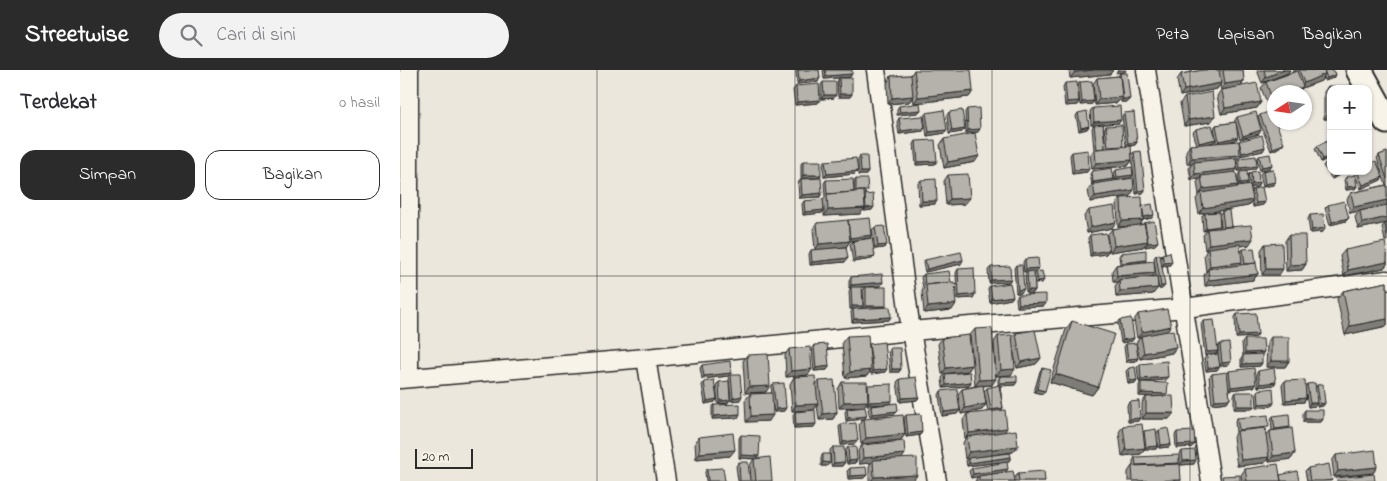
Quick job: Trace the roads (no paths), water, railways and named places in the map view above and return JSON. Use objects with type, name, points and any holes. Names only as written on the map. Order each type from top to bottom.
[{"type":"main road","points":[[1359,70],[1387,121]]},
{"type":"street","points":[[410,70],[404,378],[646,358],[911,330],[1185,308],[1387,280]]},
{"type":"street","points":[[876,70],[911,330],[936,481]]},
{"type":"street","points":[[1146,70],[1185,308],[1210,481]]},
{"type":"street","points":[[646,358],[666,481]]}]
